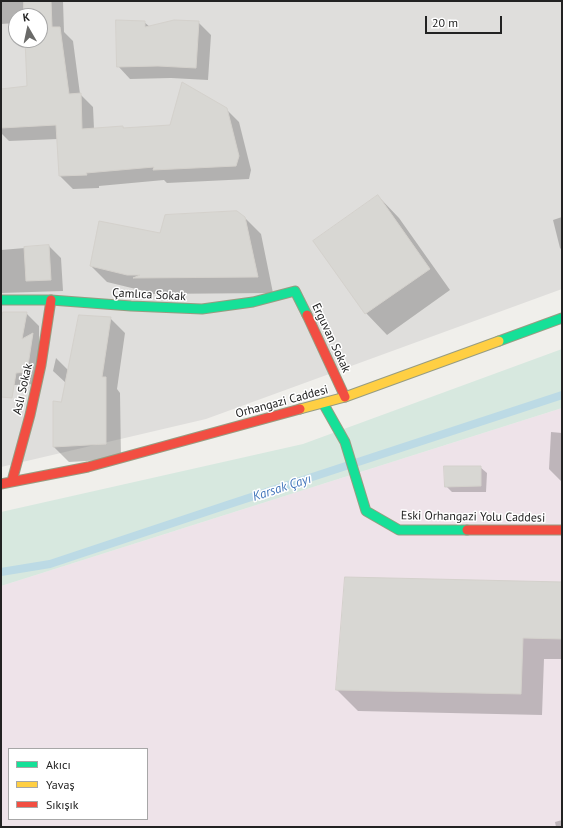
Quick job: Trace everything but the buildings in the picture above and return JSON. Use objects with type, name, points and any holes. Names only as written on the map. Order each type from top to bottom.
[{"type":"street","name":"Çamlıca Sokak","points":[[1,300],[51,300],[131,306],[202,309],[253,302],[295,291]]},
{"type":"street","name":"Erguvan Sokak","points":[[295,291],[345,396]]},
{"type":"street","name":"Aslı Sokak","points":[[12,481],[30,415],[41,365],[51,300]]},
{"type":"street","name":"Orhangazi Caddesi","points":[[1,484],[88,467],[323,403],[562,318]]},
{"type":"street","name":"Eski Orhangazi Yolu Caddesi","points":[[323,403],[345,442],[366,511],[399,530],[562,530]]},
{"type":"shaded area","points":[[1,1],[562,1],[562,289],[206,419],[1,467]]},
{"type":"shaded area","points":[[562,349],[562,408],[1,586],[1,512],[303,444]]},
{"type":"shaded area","points":[[562,408],[562,827],[1,827],[1,586]]},
{"type":"waterway","name":"Karsak Çayı","points":[[1,572],[50,564],[562,395]]},
{"type":"traffic: fast","points":[[1,300],[51,300],[131,306],[202,309],[253,302],[295,291],[307,315]]},
{"type":"traffic: fast","points":[[499,341],[562,318]]},
{"type":"traffic: fast","points":[[323,403],[345,442],[366,511],[399,530],[467,530]]},
{"type":"traffic: slow","points":[[300,409],[345,397],[499,341]]},
{"type":"traffic: jam","points":[[12,481],[30,415],[41,365],[51,300]]},
{"type":"traffic: jam","points":[[307,315],[345,397]]},
{"type":"traffic: jam","points":[[1,484],[88,467],[300,409]]},
{"type":"traffic: jam","points":[[467,530],[562,530]]}]
